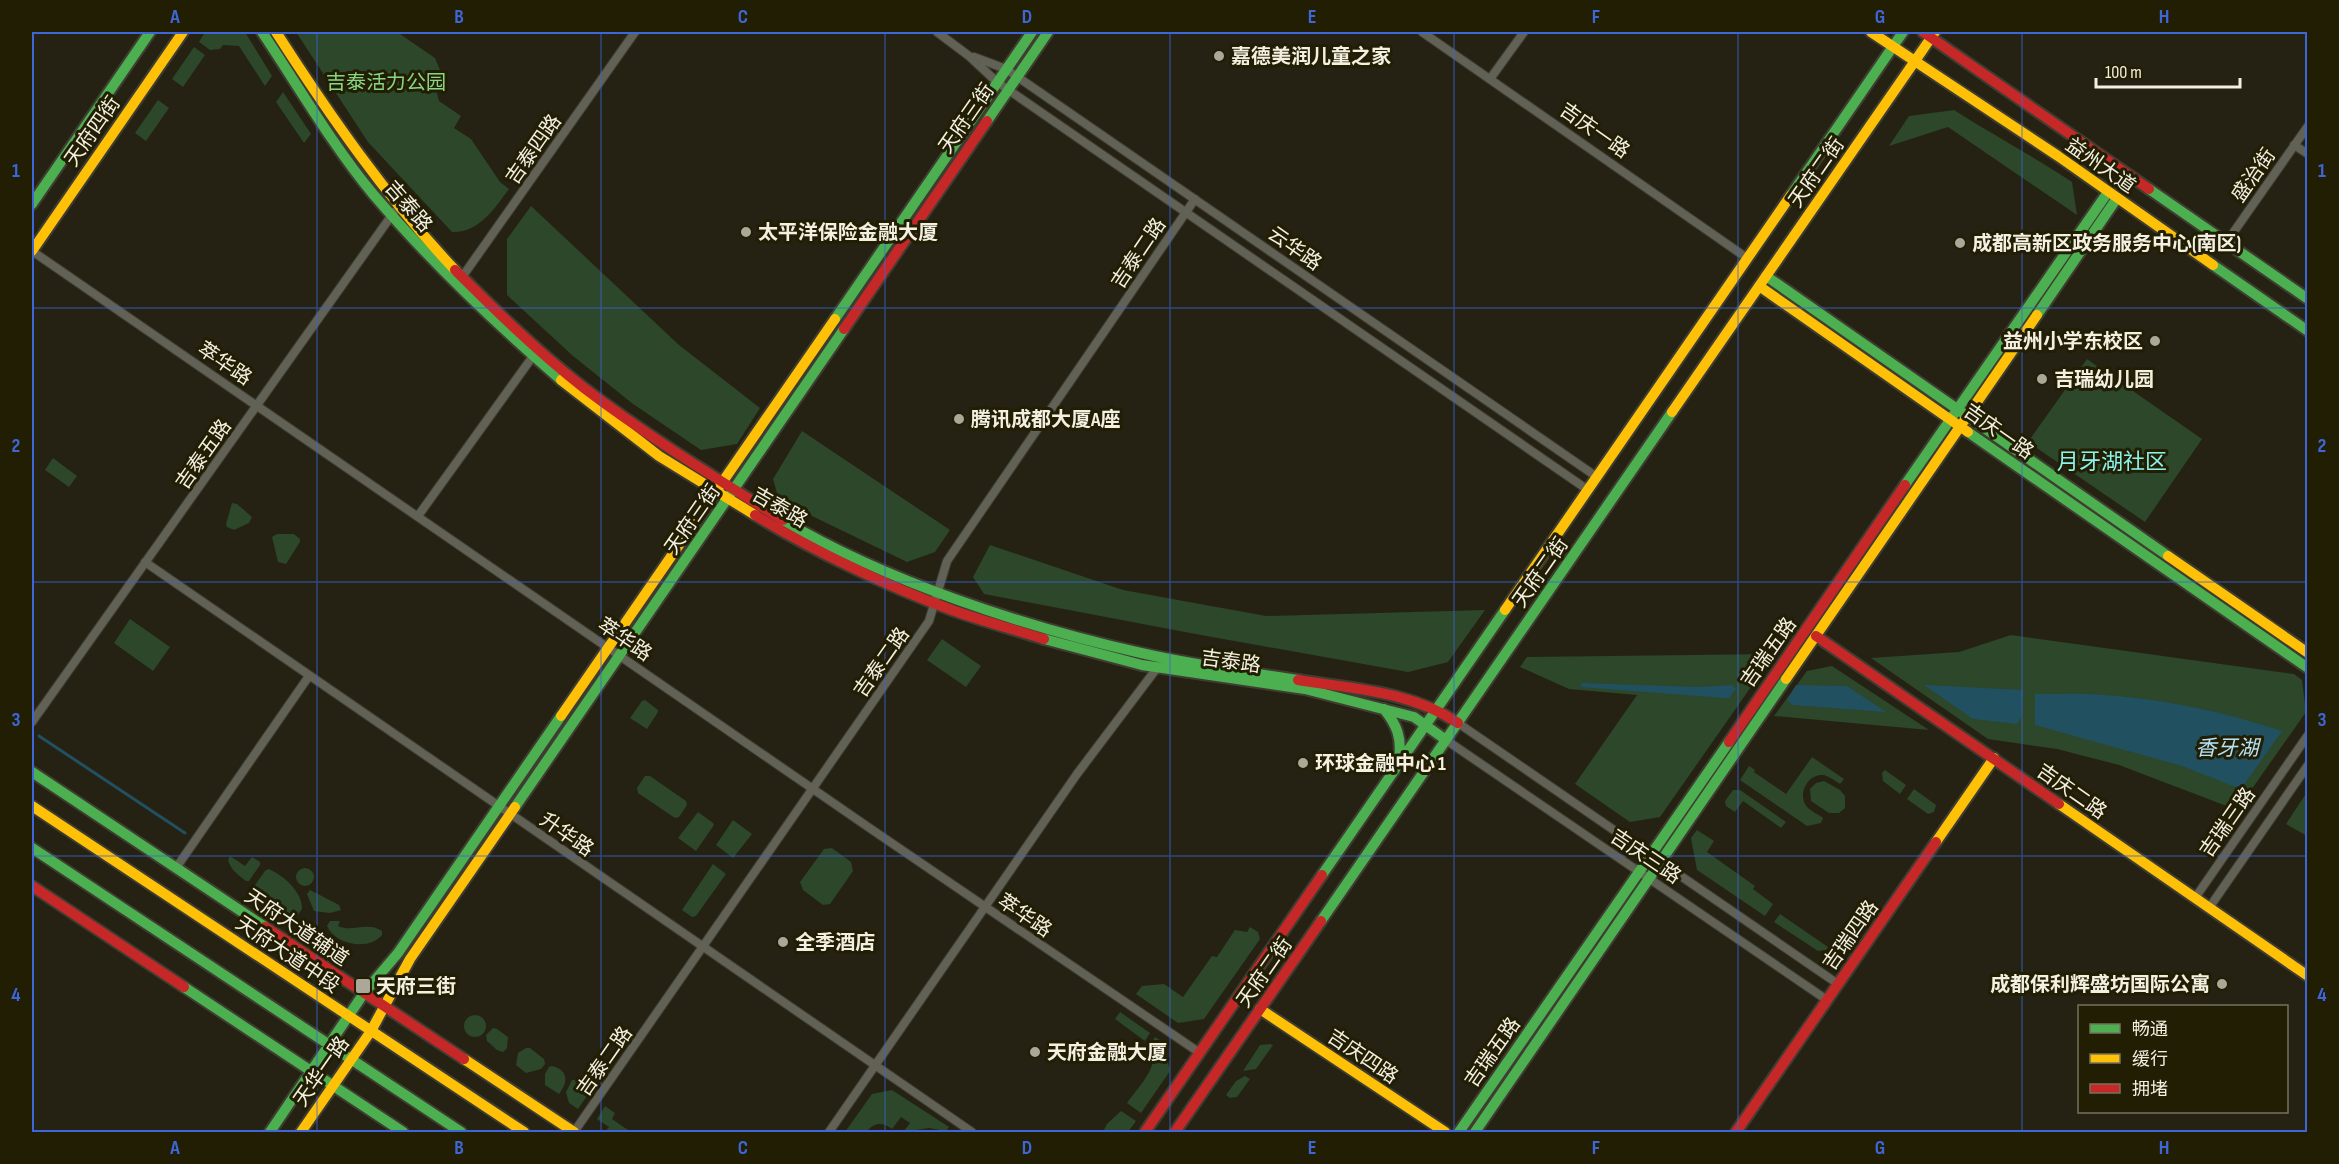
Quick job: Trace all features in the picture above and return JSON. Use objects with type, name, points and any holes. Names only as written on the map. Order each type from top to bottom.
[{"type":"street","name":"天府四街","points":[[32,204],[150,32]]},
{"type":"street","name":"天府四街","points":[[32,251],[183,32]]},
{"type":"street","name":"吉泰路","points":[[262,32],[345,155],[392,214],[579,394],[659,456],[721,486],[787,533],[876,578],[934,603],[1044,639],[1157,668],[1305,689],[1383,708],[1414,717],[1446,740]]},
{"type":"street","name":"吉泰路","points":[[276,32],[358,155],[460,280]]},
{"type":"street","name":"吉泰四路","points":[[460,280],[635,32]]},
{"type":"street","name":"云华路","points":[[937,32],[969,56],[997,82],[1588,490]]},
{"type":"street","name":"天府三街","points":[[270,1132],[364,993],[398,953],[1032,32]]},
{"type":"street","name":"天府三街","points":[[371,1031],[410,959],[1048,32]]},
{"type":"street","name":"吉庆一路","points":[[1422,32],[1747,258]]},
{"type":"street","points":[[1490,79],[1524,32]]},
{"type":"street","name":"益州大道","points":[[1871,32],[2117,198],[2307,331]]},
{"type":"street","name":"天府二街","points":[[1145,1132],[1904,32]]},
{"type":"street","name":"益州大道","points":[[1930,33],[2307,299]]},
{"type":"street","name":"天府二街","points":[[1175,1132],[1915,61],[1930,33]]},
{"type":"street","name":"云华路","points":[[969,56],[1006,69],[1597,477]]},
{"type":"street","name":"盛治街","points":[[2226,243],[2307,126]]},
{"type":"street","points":[[2294,145],[2307,154]]},
{"type":"street","name":"吉瑞五路","points":[[1459,1132],[2108,192]]},
{"type":"street","name":"吉瑞五路","points":[[1475,1132],[2117,198]]},
{"type":"street","name":"吉泰二路","points":[[574,1132],[929,621],[947,561],[1195,199]]},
{"type":"street","name":"吉泰五路","points":[[32,722],[399,204]]},
{"type":"street","name":"萃华路","points":[[32,251],[984,907],[1200,1053]]},
{"type":"street","name":"吉庆一路","points":[[1766,276],[2307,653]]},
{"type":"street","name":"吉庆一路","points":[[1759,286],[2307,668]]},
{"type":"street","points":[[418,516],[536,352]]},
{"type":"street","name":"吉泰路","points":[[732,494],[808,534],[899,576],[989,611],[1052,630],[1165,658],[1362,690],[1437,709],[1458,723]]},
{"type":"street","name":"升华路","points":[[145,562],[972,1132]]},
{"type":"street","name":"吉庆二路","points":[[1816,636],[2307,976]]},
{"type":"street","points":[[829,1132],[1077,774],[1165,658]]},
{"type":"street","points":[[176,868],[309,676]]},
{"type":"street","points":[[1383,708],[1398,726],[1403,743],[1399,761],[1389,779]]},
{"type":"street","name":"吉庆三路","points":[[1458,723],[1838,984]]},
{"type":"street","name":"吉瑞三路","points":[[2195,898],[2307,735]]},
{"type":"street","name":"吉庆三路","points":[[1446,740],[1827,1000]]},
{"type":"street","name":"吉瑞四路","points":[[1736,1132],[1994,758]]},
{"type":"street","name":"吉瑞三路","points":[[2210,908],[2307,765]]},
{"type":"street","name":"天府大道辅道","points":[[32,772],[574,1132]]},
{"type":"street","name":"天府大道中段","points":[[32,806],[524,1132]]},
{"type":"street","points":[[32,848],[461,1132]]},
{"type":"street","points":[[32,886],[404,1132]]},
{"type":"street","name":"吉庆四路","points":[[1260,1009],[1445,1132]]},
{"type":"street","name":"天华一路","points":[[301,1132],[371,1031]]},
{"type":"green space","points":[[205,32],[245,32],[272,76],[265,86],[239,46],[223,45],[220,49],[210,50],[199,42]]},
{"type":"green space","name":"吉泰活力公园","points":[[296,32],[397,32],[435,58],[440,70],[434,82],[439,101],[461,116],[454,128],[471,139],[500,182],[509,189],[491,212],[470,229],[452,232],[368,142]]},
{"type":"green space","points":[[194,47],[205,55],[183,87],[172,79]]},
{"type":"green space","points":[[283,92],[311,134],[304,143],[276,102]]},
{"type":"green space","points":[[158,100],[169,108],[146,141],[135,133]]},
{"type":"green space","points":[[1954,110],[2072,182],[2077,215],[1948,127],[1889,146],[1909,116]]},
{"type":"green space","points":[[531,206],[679,345],[760,408],[737,444],[701,450],[633,404],[573,356],[507,295],[507,239]]},
{"type":"green space","points":[[2087,359],[2202,439],[2145,522],[2028,442]]},
{"type":"green space","points":[[802,431],[950,530],[935,552],[907,562],[779,500],[773,479]]},
{"type":"green space","points":[[53,458],[77,476],[69,487],[45,470]]},
{"type":"green space","points":[[232,503],[237,504],[252,517],[249,523],[234,530],[226,524]]},
{"type":"green space","points":[[277,534],[294,534],[300,539],[286,564],[278,562],[272,537]]},
{"type":"green space","points":[[990,545],[1123,590],[1266,616],[1485,610],[1448,662],[1408,672],[984,594],[973,577]]},
{"type":"green space","points":[[130,619],[170,647],[153,671],[114,643]]},
{"type":"green space","points":[[2011,635],[2294,674],[2302,680],[2306,712],[2237,810],[2119,765],[2057,749],[1988,739],[1871,658],[1959,652]]},
{"type":"green space","points":[[942,639],[981,666],[966,687],[927,660]]},
{"type":"green space","points":[[1774,654],[1660,817],[1630,822],[1575,784],[1637,695],[1569,689],[1520,667],[1527,657]]},
{"type":"green space","points":[[1832,666],[1929,730],[1774,716],[1807,671]]},
{"type":"green space","points":[[645,700],[658,710],[647,729],[630,718]]},
{"type":"green space","points":[[1812,757],[1844,779],[1840,784],[1830,777],[1817,776],[1805,786],[1804,802],[1807,807],[1823,818],[1821,823],[1807,826],[1740,780],[1749,766],[1786,794]]},
{"type":"green space","points":[[1885,770],[1906,785],[1900,794],[1883,781],[1882,773]]},
{"type":"green space","points":[[645,776],[650,776],[686,801],[687,805],[679,817],[675,818],[638,793],[637,788]]},
{"type":"green space","points":[[1824,781],[1840,790],[1845,796],[1845,808],[1839,813],[1829,813],[1811,801],[1810,789],[1816,783]]},
{"type":"green space","points":[[1914,789],[1936,805],[1934,812],[1928,814],[1907,799]]},
{"type":"green space","points":[[1733,790],[1740,790],[1786,822],[1781,828],[1743,801],[1735,812],[1726,806],[1725,801]]},
{"type":"green space","points":[[2307,792],[2307,836],[2286,824]]},
{"type":"green space","points":[[698,812],[714,825],[696,851],[678,838]]},
{"type":"green space","points":[[733,820],[752,834],[733,858],[716,845]]},
{"type":"green space","points":[[1697,830],[1714,841],[1707,852],[1755,886],[1753,889],[1773,904],[1765,916],[1697,870],[1691,838]]},
{"type":"green space","points":[[832,848],[851,862],[853,871],[830,904],[823,905],[803,890],[800,882],[824,849]]},
{"type":"green space","points":[[230,856],[245,866],[252,857],[260,862],[249,881],[246,881],[229,864]]},
{"type":"green space","points":[[713,864],[726,874],[696,916],[692,917],[682,910]]},
{"type":"green space","points":[[305,868],[311,871],[314,877],[311,883],[305,886],[299,883],[296,877],[299,871]]},
{"type":"green space","points":[[268,869],[286,880],[296,891],[302,909],[297,916],[289,918],[255,896],[253,888]]},
{"type":"green space","points":[[310,890],[339,905],[341,910],[330,913],[314,911],[307,894]]},
{"type":"green space","points":[[1780,914],[1828,947],[1826,950],[1818,951],[1774,922]]},
{"type":"green space","points":[[330,921],[340,921],[338,926],[343,928],[376,928],[382,931],[382,935],[369,943],[353,944],[337,938],[331,932],[327,926]]},
{"type":"green space","points":[[1250,927],[1258,932],[1260,939],[1204,1019],[1178,1023],[1136,994],[1142,986],[1164,984],[1183,997],[1212,956],[1217,957],[1235,930],[1247,932]]},
{"type":"green space","points":[[1120,1012],[1150,1033],[1145,1041],[1115,1019]]},
{"type":"green space","points":[[475,1015],[483,1018],[486,1026],[483,1034],[475,1037],[467,1034],[464,1026],[467,1018]]},
{"type":"green space","points":[[493,1028],[508,1037],[507,1048],[503,1052],[487,1041],[486,1035]]},
{"type":"green space","points":[[1155,1037],[1163,1042],[1170,1071],[1141,1113],[1127,1103],[1151,1068],[1153,1052],[1150,1045]]},
{"type":"green space","points":[[1260,1045],[1273,1045],[1256,1069],[1243,1071]]},
{"type":"green space","points":[[530,1048],[544,1059],[545,1064],[541,1069],[526,1073],[516,1065],[518,1053]]},
{"type":"green space","points":[[552,1066],[562,1071],[565,1077],[564,1086],[559,1094],[545,1085],[545,1074]]},
{"type":"green space","points":[[1245,1076],[1250,1079],[1237,1097],[1230,1098],[1226,1095],[1236,1081]]},
{"type":"green space","points":[[572,1080],[587,1088],[589,1093],[578,1109],[569,1103],[566,1092]]},
{"type":"green space","points":[[892,1090],[949,1127],[946,1131],[929,1128],[903,1132],[910,1123],[901,1117],[892,1129],[879,1124],[872,1126],[866,1132],[845,1132],[872,1094]]},
{"type":"green space","points":[[605,1106],[615,1113],[612,1119],[628,1130],[605,1132],[609,1127],[597,1119]]},
{"type":"green space","points":[[1121,1111],[1136,1121],[1128,1132],[1103,1132],[1107,1124]]},
{"type":"water","points":[[1581,683],[1698,687],[1732,685],[1736,689],[1729,698],[1724,698],[1581,687]]},
{"type":"water","points":[[1796,685],[1847,686],[1886,712],[1793,705],[1787,700]]},
{"type":"water","points":[[1924,685],[2023,690],[2021,717],[2017,724],[1973,719]]},
{"type":"water","name":"香牙湖","points":[[2035,694],[2096,694],[2173,703],[2217,712],[2282,731],[2241,789],[2182,766],[2035,725]]},
{"type":"waterway","points":[[39,736],[185,833]]},
{"type":"tunnel","points":[[1958,417],[2308,660]]},
{"type":"tunnel","points":[[1466,1132],[1655,857]]},
{"type":"traffic: fast","points":[[32,204],[150,32]]},
{"type":"traffic: fast","points":[[262,32],[330,135],[373,194],[463,290],[561,380]]},
{"type":"traffic: fast","points":[[835,319],[1032,32]]},
{"type":"traffic: fast","points":[[987,121],[1048,32]]},
{"type":"traffic: fast","points":[[1791,195],[1903,32]]},
{"type":"traffic: fast","points":[[2149,189],[2308,299]]},
{"type":"traffic: fast","points":[[1905,485],[2108,192]]},
{"type":"traffic: fast","points":[[2037,315],[2117,198]]},
{"type":"traffic: fast","points":[[2213,265],[2308,331]]},
{"type":"traffic: fast","points":[[1766,276],[2168,556]]},
{"type":"traffic: fast","points":[[515,807],[844,329]]},
{"type":"traffic: fast","points":[[1321,921],[1672,412]]},
{"type":"traffic: fast","points":[[1968,432],[2308,668]]},
{"type":"traffic: fast","points":[[783,520],[866,563],[957,600],[1004,616],[1050,630],[1161,657],[1298,680]]},
{"type":"traffic: fast","points":[[1322,875],[1505,610]]},
{"type":"traffic: fast","points":[[1044,639],[1142,665],[1305,689],[1414,717],[1446,740]]},
{"type":"traffic: fast","points":[[1475,1132],[1786,679]]},
{"type":"traffic: fast","points":[[1384,709],[1398,732],[1399,759]]},
{"type":"traffic: fast","points":[[270,1132],[364,993],[398,953],[561,716]]},
{"type":"traffic: fast","points":[[1459,1132],[1729,742]]},
{"type":"traffic: fast","points":[[32,772],[265,927]]},
{"type":"traffic: fast","points":[[32,848],[461,1132]]},
{"type":"traffic: fast","points":[[184,987],[403,1132]]},
{"type":"traffic: slow","points":[[32,251],[183,32]]},
{"type":"traffic: slow","points":[[276,32],[360,156],[430,243],[455,270]]},
{"type":"traffic: slow","points":[[1871,32],[2058,156],[2213,265]]},
{"type":"traffic: slow","points":[[1672,412],[1935,32]]},
{"type":"traffic: slow","points":[[1505,610],[1791,195]]},
{"type":"traffic: slow","points":[[1759,286],[1968,432]]},
{"type":"traffic: slow","points":[[1786,679],[2037,315]]},
{"type":"traffic: slow","points":[[561,716],[835,319]]},
{"type":"traffic: slow","points":[[561,380],[659,456],[755,515]]},
{"type":"traffic: slow","points":[[2168,556],[2308,653]]},
{"type":"traffic: slow","points":[[1936,842],[1994,758]]},
{"type":"traffic: slow","points":[[2059,804],[2308,976]]},
{"type":"traffic: slow","points":[[32,806],[524,1132]]},
{"type":"traffic: slow","points":[[301,1132],[371,1031],[410,959],[515,807]]},
{"type":"traffic: slow","points":[[1260,1009],[1445,1132]]},
{"type":"traffic: slow","points":[[464,1059],[574,1132]]},
{"type":"traffic: jam","points":[[1923,32],[2149,189]]},
{"type":"traffic: jam","points":[[844,329],[987,121]]},
{"type":"traffic: jam","points":[[455,270],[534,346],[584,388],[657,440],[783,520]]},
{"type":"traffic: jam","points":[[1729,742],[1905,485]]},
{"type":"traffic: jam","points":[[755,515],[826,555],[927,601],[1044,639]]},
{"type":"traffic: jam","points":[[1816,636],[2059,804]]},
{"type":"traffic: jam","points":[[1298,680],[1360,689],[1401,698],[1440,712],[1458,723]]},
{"type":"traffic: jam","points":[[1736,1132],[1936,842]]},
{"type":"traffic: jam","points":[[1145,1132],[1322,875]]},
{"type":"traffic: jam","points":[[32,886],[184,987]]},
{"type":"traffic: jam","points":[[1175,1132],[1321,921]]},
{"type":"traffic: jam","points":[[265,927],[464,1059]]},
{"type":"place","name":"嘉德美润儿童之家","points":[[1219,56]]},
{"type":"place","name":"太平洋保险金融大厦","points":[[746,232]]},
{"type":"place","name":"成都高新区政务服务中心(南区)","points":[[1960,243]]},
{"type":"place","name":"益州小学东校区","points":[[2155,341]]},
{"type":"place","name":"吉瑞幼儿园","points":[[2042,379]]},
{"type":"place","name":"腾讯成都大厦A座","points":[[959,419]]},
{"type":"place","name":"环球金融中心 1","points":[[1303,763]]},
{"type":"place","name":"全季酒店","points":[[783,942]]},
{"type":"place","name":"成都保利辉盛坊国际公寓","points":[[2222,984]]},
{"type":"place","name":"天府三街","points":[[363,986]]},
{"type":"place","name":"天府金融大厦","points":[[1035,1052]]},
{"type":"district","name":"月牙湖社区","points":[[2112,461]]}]
